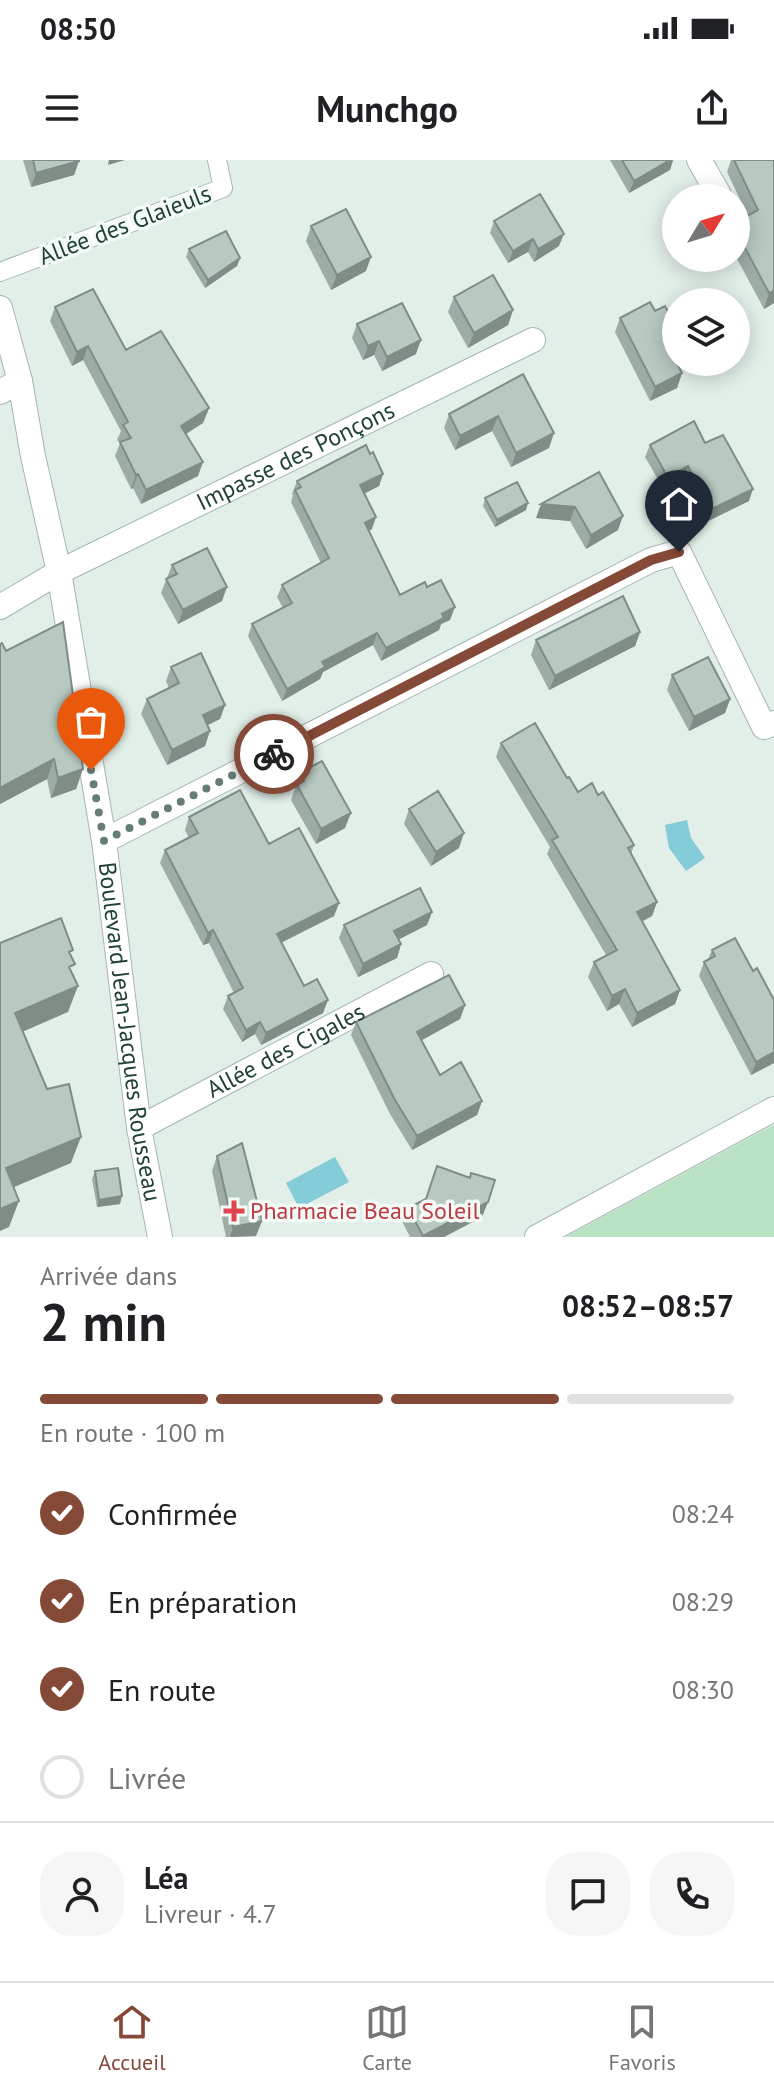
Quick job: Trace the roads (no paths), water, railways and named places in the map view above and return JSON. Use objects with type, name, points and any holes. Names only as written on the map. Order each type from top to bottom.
[{"type":"street","points":[[699,160],[713,184]]},
{"type":"street","name":"Boulevard Jean-Jacques Rousseau","points":[[0,308],[10,386],[33,456],[59,572],[104,841],[139,1128],[160,1237]]},
{"type":"street","name":"Impasse des Ponçons","points":[[0,607],[59,572],[533,340]]},
{"type":"street","points":[[104,841],[651,560],[679,552],[764,727],[774,723]]},
{"type":"street","name":"Allée des Cigales","points":[[139,1128],[431,974]]},
{"type":"street","points":[[537,1237],[774,1109]]},
{"type":"lane","name":"Allée des Glaieuls","points":[[0,272],[223,188],[217,160]]},
{"type":"water","points":[[687,820],[691,838],[705,858],[686,871],[669,848],[665,825]]},
{"type":"water","points":[[335,1157],[349,1182],[299,1208],[286,1183]]},
{"type":"place","name":"Pharmacie Beau Soleil","points":[[234,1211]]}]
